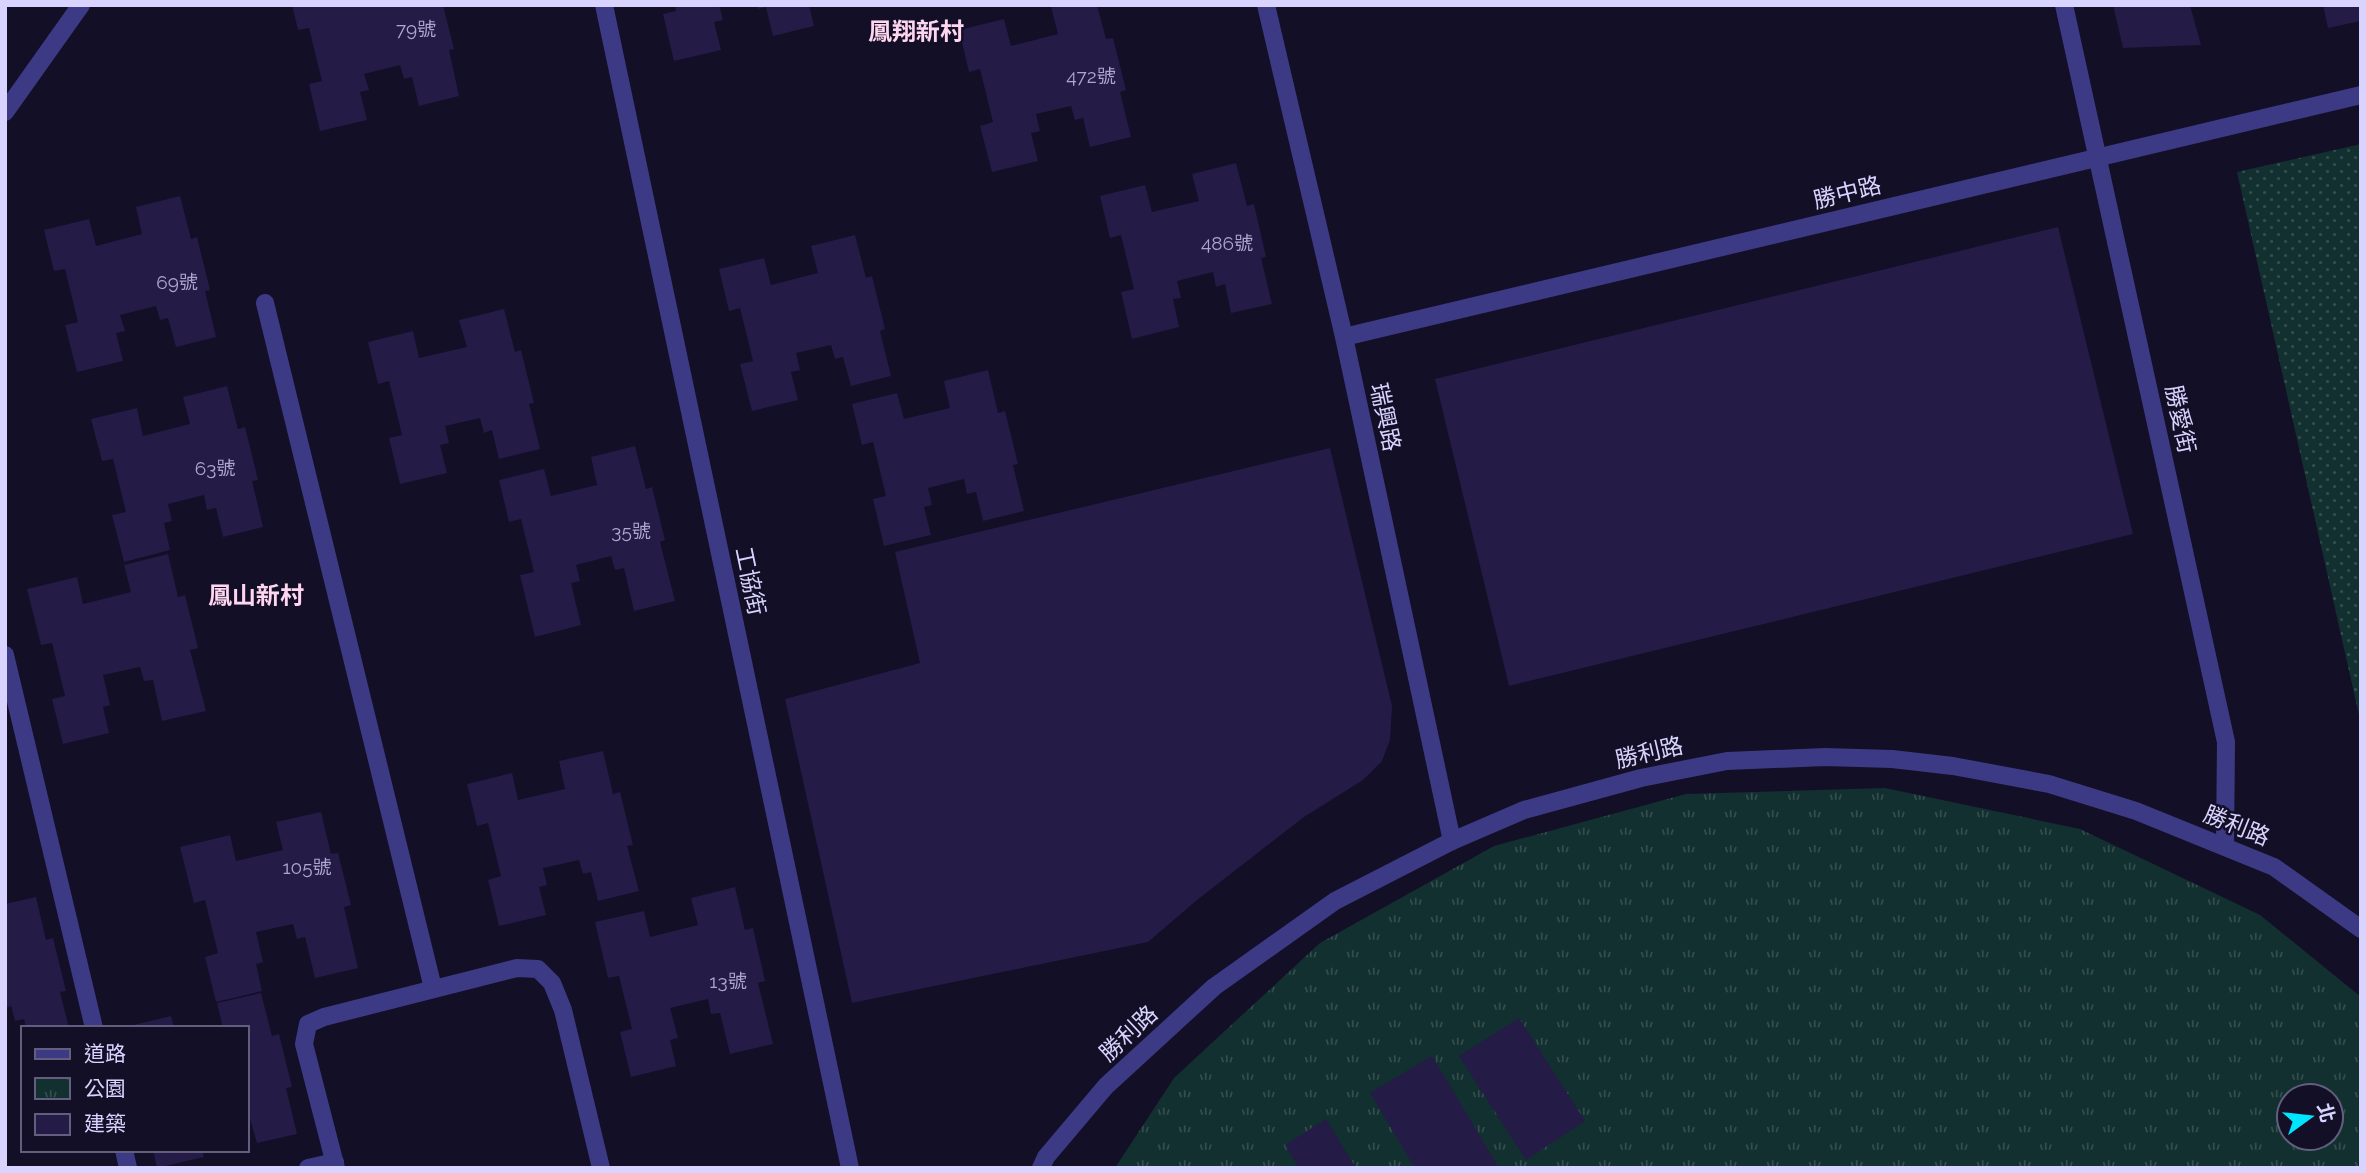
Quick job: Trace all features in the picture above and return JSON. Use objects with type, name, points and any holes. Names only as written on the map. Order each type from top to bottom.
[{"type":"street","points":[[5,112],[81,5]]},
{"type":"street","name":"工協街","points":[[604,5],[850,1168]]},
{"type":"street","name":"瑞興路","points":[[1266,5],[1344,337],[1452,841]]},
{"type":"street","name":"勝愛街","points":[[2064,5],[2226,742],[2225,845]]},
{"type":"street","name":"勝中路","points":[[1344,337],[2361,95]]},
{"type":"street","points":[[265,303],[433,988]]},
{"type":"street","points":[[5,655],[94,1026]]},
{"type":"street","name":"勝利路","points":[[1041,1168],[1046,1157],[1106,1086],[1214,987],[1335,901],[1452,841],[1524,810],[1641,778],[1727,761],[1825,757],[1892,759],[1953,766],[2049,785],[2136,811],[2274,867],[2361,929]]},
{"type":"street","points":[[308,1168],[335,1165],[304,1044],[308,1024],[324,1017],[517,968],[538,969],[552,983],[563,1010],[601,1168]]},
{"type":"green space","points":[[2361,144],[2361,724],[2237,172]]},
{"type":"green space","points":[[1885,788],[2080,829],[2260,915],[2361,997],[2361,1168],[1115,1168],[1174,1078],[1320,943],[1494,846],[1686,794]]},
{"type":"building","points":[[292,5],[443,5],[454,49],[449,50],[459,96],[419,106],[412,77],[404,79],[400,65],[364,74],[369,90],[360,92],[367,120],[320,131],[309,84],[322,81],[309,28],[298,30]]},
{"type":"building","points":[[675,5],[719,5],[723,20],[714,22],[721,50],[674,61],[663,14],[676,11]]},
{"type":"building","points":[[757,5],[809,5],[814,26],[773,36],[766,7],[758,9]]},
{"type":"building","points":[[1097,5],[1106,39],[1113,38],[1126,90],[1120,92],[1131,137],[1090,147],[1083,118],[1075,120],[1071,106],[1036,114],[1040,131],[1031,133],[1038,161],[992,172],[980,126],[993,122],[980,69],[969,72],[959,30],[1004,19],[1011,46],[1058,34],[1051,7]]},
{"type":"building","points":[[2113,5],[2190,5],[2201,45],[2123,48]]},
{"type":"building","points":[[2323,5],[2361,5],[2361,21],[2328,28]]},
{"type":"building","points":[[1236,163],[1247,206],[1254,204],[1266,257],[1261,258],[1272,304],[1231,313],[1225,284],[1216,287],[1213,272],[1177,281],[1181,298],[1173,299],[1179,327],[1132,339],[1121,292],[1134,289],[1121,235],[1110,238],[1100,196],[1145,185],[1152,212],[1199,201],[1192,174]]},
{"type":"building","points":[[180,196],[191,239],[197,237],[210,290],[205,291],[216,337],[176,347],[168,318],[160,320],[156,306],[120,315],[125,331],[116,333],[123,361],[77,372],[65,325],[78,322],[65,269],[54,271],[44,230],[89,219],[96,246],[142,234],[136,207]]},
{"type":"building","points":[[2058,227],[2133,534],[1509,686],[1435,379]]},
{"type":"building","points":[[855,235],[866,278],[872,276],[885,329],[880,331],[891,376],[851,386],[843,357],[835,359],[831,345],[796,353],[800,370],[791,372],[798,400],[752,411],[740,364],[753,361],[740,308],[729,311],[719,269],[764,258],[771,285],[818,273],[811,246]]},
{"type":"building","points":[[504,309],[515,352],[521,350],[534,403],[529,404],[540,449],[499,459],[492,430],[484,433],[480,418],[445,426],[449,443],[440,445],[447,473],[400,484],[389,438],[402,435],[389,381],[378,384],[368,342],[413,331],[419,358],[467,347],[459,320]]},
{"type":"building","points":[[988,370],[998,413],[1005,411],[1018,464],[1013,465],[1024,511],[983,521],[976,492],[967,494],[964,479],[928,488],[932,505],[924,507],[931,535],[884,546],[873,499],[886,496],[873,442],[862,445],[852,404],[897,393],[904,419],[950,408],[944,381]]},
{"type":"building","name":"鳳山新村","points":[[227,386],[238,429],[245,427],[258,480],[252,481],[263,527],[223,537],[216,508],[207,510],[204,495],[168,504],[172,521],[164,523],[170,550],[124,562],[112,515],[126,512],[113,459],[102,461],[91,419],[137,408],[143,436],[190,424],[183,397]]},
{"type":"building","points":[[635,446],[646,489],[652,487],[665,540],[660,542],[675,601],[634,611],[624,568],[615,570],[611,556],[576,565],[580,581],[571,583],[581,625],[535,637],[520,575],[534,572],[521,519],[509,522],[499,480],[544,469],[551,496],[597,485],[591,457]]},
{"type":"building","points":[[1330,448],[1392,706],[1390,740],[1382,761],[1363,780],[1304,817],[1197,900],[1148,942],[852,1003],[785,699],[920,663],[895,552]]},
{"type":"building","name":"鳳山新村","points":[[168,554],[178,597],[185,595],[198,648],[190,650],[206,711],[162,721],[153,680],[144,681],[140,667],[103,675],[110,705],[103,707],[109,733],[63,744],[52,699],[65,696],[52,643],[41,645],[27,589],[77,577],[83,604],[131,592],[124,565]]},
{"type":"building","points":[[603,751],[613,794],[620,792],[633,845],[627,846],[639,891],[598,901],[591,872],[583,874],[579,860],[543,868],[547,885],[539,887],[546,915],[499,926],[488,880],[501,876],[488,823],[477,826],[467,784],[512,773],[518,800],[565,789],[559,761]]},
{"type":"building","points":[[321,812],[331,854],[338,853],[351,905],[344,907],[358,968],[315,978],[305,937],[297,939],[293,924],[256,932],[263,962],[256,964],[262,991],[216,1002],[205,957],[218,953],[205,900],[194,903],[180,847],[230,835],[236,861],[283,850],[276,822]]},
{"type":"building","points":[[735,887],[745,930],[753,928],[765,981],[758,983],[773,1044],[730,1054],[720,1013],[711,1014],[708,999],[670,1008],[678,1038],[670,1040],[676,1066],[631,1077],[620,1032],[632,1029],[619,976],[608,978],[595,922],[644,911],[650,937],[698,925],[691,898]]},
{"type":"building","points":[[36,897],[46,940],[53,938],[66,991],[60,992],[68,1026],[26,1026],[24,1019],[15,1021],[11,1006],[5,1008],[5,904]]},
{"type":"building","points":[[261,993],[272,1036],[279,1034],[292,1087],[286,1088],[297,1134],[257,1143],[248,1115],[248,1026],[223,1026],[217,1003]]},
{"type":"building","points":[[171,1016],[174,1026],[129,1026]]},
{"type":"building","points":[[1519,1018],[1585,1121],[1526,1160],[1459,1056]]},
{"type":"building","points":[[1432,1056],[1499,1168],[1415,1168],[1370,1093]]},
{"type":"building","points":[[1326,1119],[1356,1168],[1299,1168],[1285,1145]]},
{"type":"building","points":[[153,1152],[203,1152],[204,1157],[157,1168]]},
{"type":"district","name":"鳳翔新村","points":[[916,31]]},
{"type":"district","name":"鳳山新村","points":[[256,595]]}]
